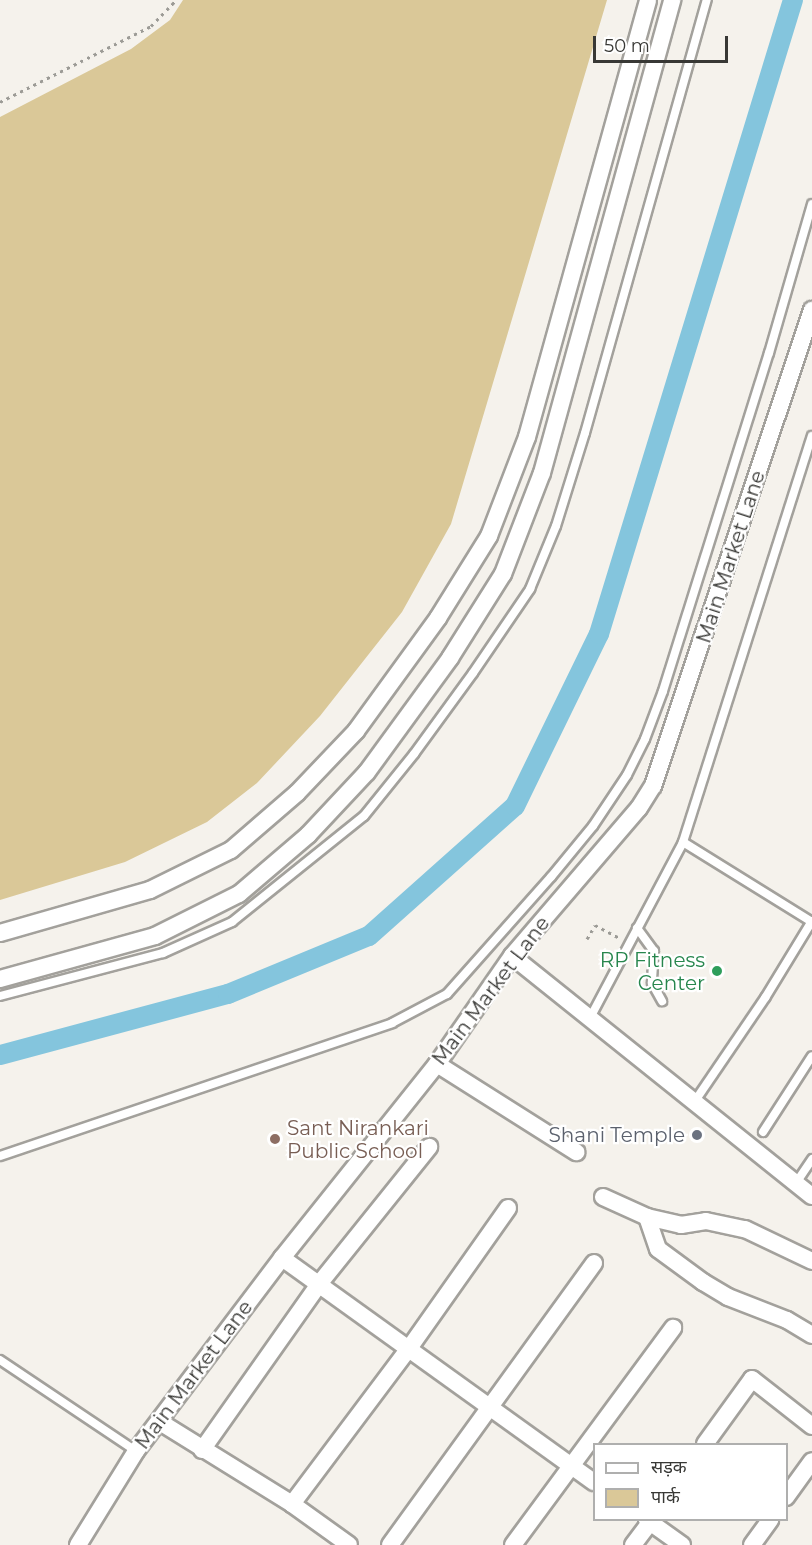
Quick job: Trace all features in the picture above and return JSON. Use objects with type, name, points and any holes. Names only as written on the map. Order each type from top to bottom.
[{"type":"street","points":[[0,933],[150,890],[231,850],[297,793],[356,731],[438,618],[489,536],[527,436],[648,0]]},
{"type":"street","points":[[0,979],[155,936],[239,894],[308,836],[367,772],[450,658],[503,574],[542,473],[672,0]]},
{"type":"street","name":"Main Market Lane","points":[[78,1545],[136,1451],[282,1258],[437,1064],[512,956],[639,808],[653,786],[812,310]]},
{"type":"street","points":[[512,956],[812,1196]]},
{"type":"street","points":[[437,1064],[576,1152]]},
{"type":"street","points":[[202,1450],[319,1284],[429,1147]]},
{"type":"street","points":[[603,1197],[647,1216],[681,1225],[706,1221],[745,1229],[812,1261]]},
{"type":"street","points":[[292,1504],[410,1347],[508,1208]]},
{"type":"street","points":[[647,1216],[658,1249],[667,1258],[728,1297],[787,1320],[812,1335]]},
{"type":"street","points":[[282,1258],[410,1347],[593,1481]]},
{"type":"street","points":[[390,1545],[594,1263]]},
{"type":"street","points":[[513,1545],[673,1328]]},
{"type":"street","points":[[706,1443],[752,1379],[812,1426]]},
{"type":"street","points":[[160,1422],[292,1504],[349,1545]]},
{"type":"street","points":[[788,1494],[812,1461]]},
{"type":"street","points":[[633,1545],[649,1521]]},
{"type":"street","points":[[651,1521],[682,1545]]},
{"type":"street","points":[[752,1545],[769,1521]]},
{"type":"lane","points":[[0,996],[162,953],[232,922],[364,816],[414,754],[473,673],[530,589],[556,526],[707,0]]},
{"type":"lane","points":[[0,1156],[392,1023],[447,994],[551,877],[593,826],[627,775],[649,729],[769,353],[812,204]]},
{"type":"lane","points":[[590,1018],[682,842],[809,453],[812,436]]},
{"type":"lane","points":[[682,842],[812,922],[695,1101]]},
{"type":"lane","points":[[638,928],[654,951],[651,983],[662,1001]]},
{"type":"lane","points":[[763,1132],[812,1056]]},
{"type":"lane","points":[[796,1183],[812,1159]]},
{"type":"lane","points":[[0,1360],[136,1451]]},
{"type":"path","points":[[0,102],[151,26],[176,0]]},
{"type":"path","points":[[587,939],[595,925],[629,943]]},
{"type":"green space","points":[[183,0],[607,0],[451,524],[402,612],[320,716],[257,783],[207,822],[125,862],[0,900],[0,117],[131,49],[170,20]]},
{"type":"waterway","points":[[0,1055],[228,994],[369,936],[515,806],[599,634],[793,0]]},
{"type":"place","name":"RP Fitness Center","points":[[717,971]]},
{"type":"place","name":"Shani Temple","points":[[697,1135]]},
{"type":"place","name":"Sant Nirankari Public School","points":[[275,1139]]}]
